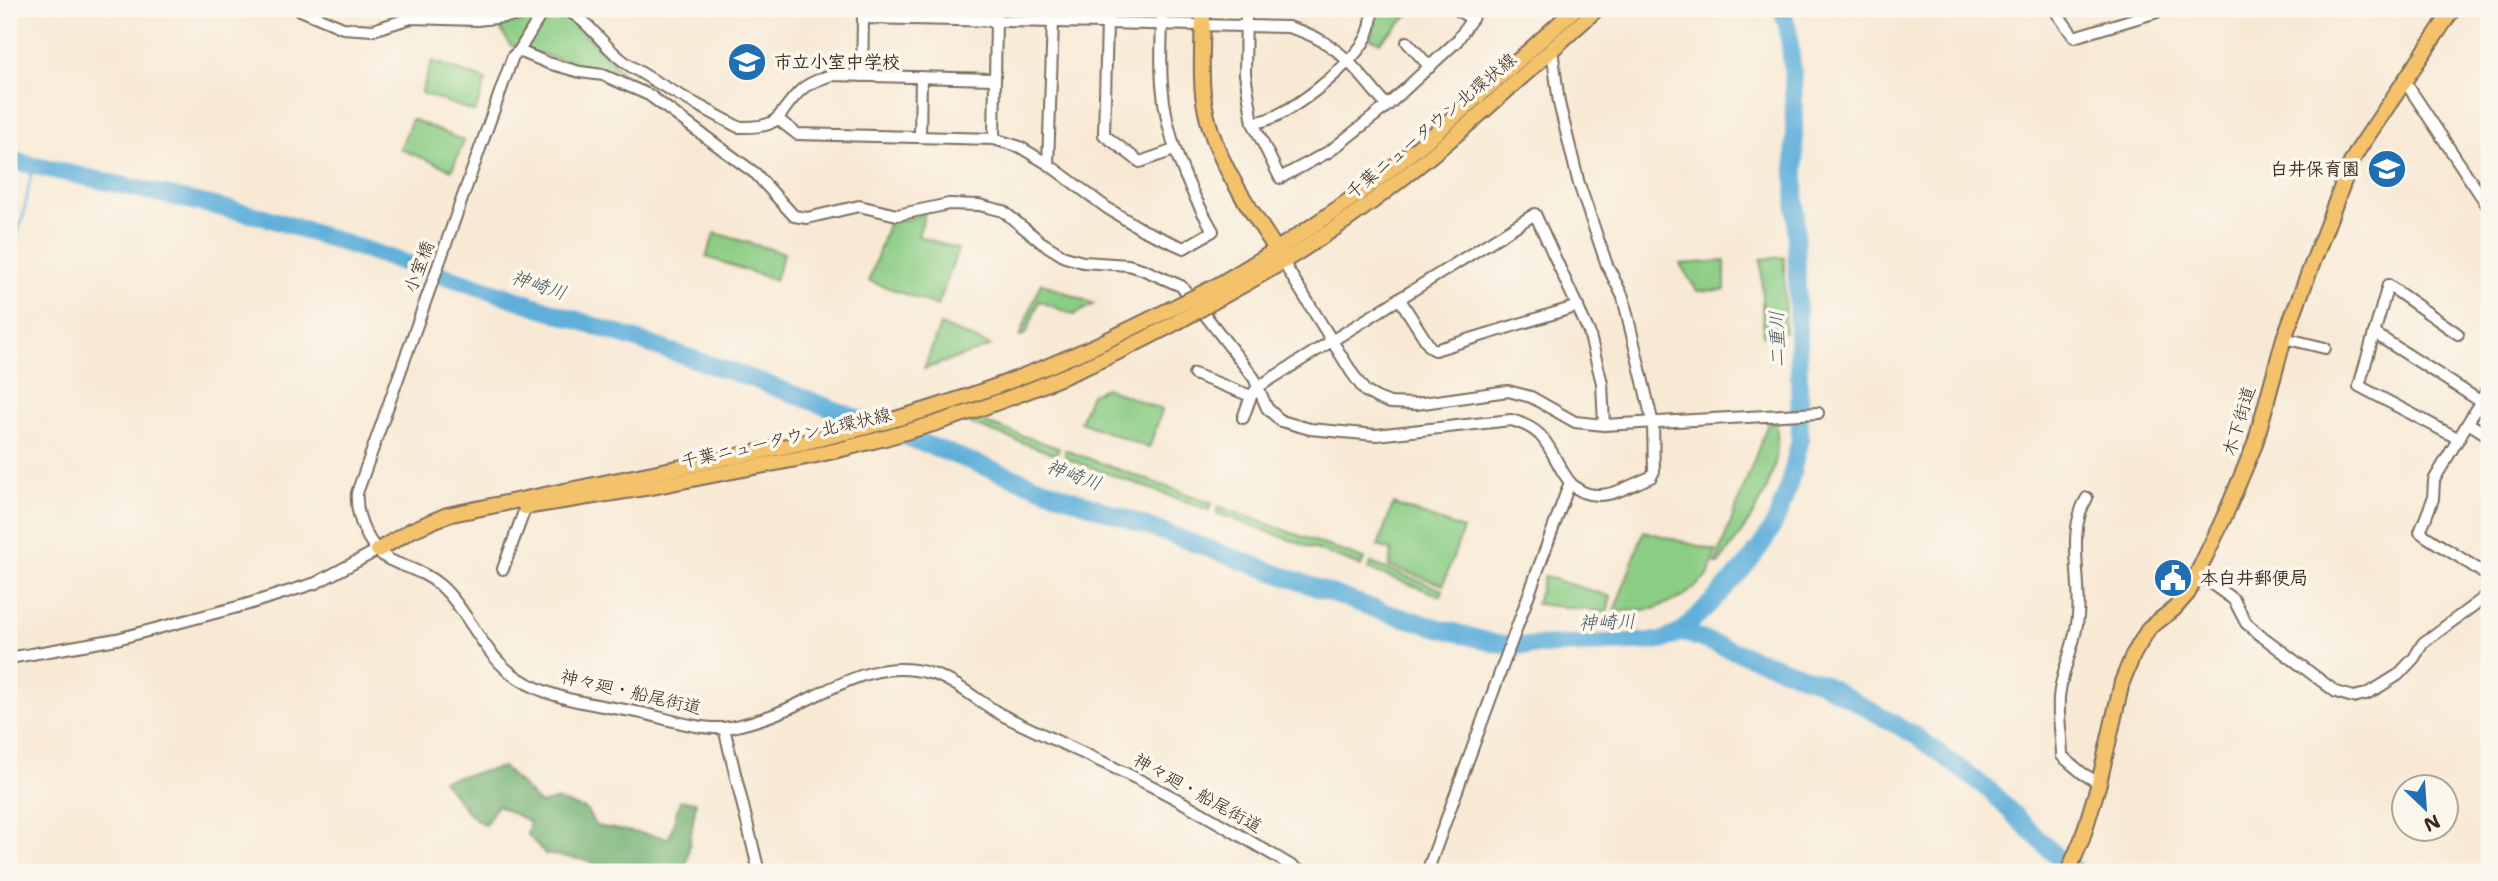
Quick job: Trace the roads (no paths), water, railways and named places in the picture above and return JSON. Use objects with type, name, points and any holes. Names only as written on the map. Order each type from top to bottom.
[{"type":"main road","points":[[1203,9],[1203,97],[1215,144],[1236,186],[1280,256]]},
{"type":"main road","name":"千葉ニュータウン北環状線","points":[[1280,256],[1342,205],[1410,155],[1575,9]]},
{"type":"main road","name":"千葉ニュータウン北環状線","points":[[378,550],[412,530],[447,515],[732,464],[841,449],[974,409],[1089,365],[1194,314],[1221,290],[1399,181],[1492,104],[1597,9]]},
{"type":"main road","name":"木下街道","points":[[2068,872],[2079,847],[2099,783],[2122,682],[2133,655],[2149,628],[2182,601],[2198,574],[2255,444],[2284,338],[2350,165],[2453,9]]},
{"type":"main road","name":"千葉ニュータウン北環状線","points":[[447,515],[657,486],[732,464]]},
{"type":"street","points":[[299,9],[349,29],[373,30],[390,26],[400,14],[495,18],[562,10],[573,13],[626,63],[738,127],[757,128],[779,120],[802,89],[831,75],[994,79]]},
{"type":"street","points":[[779,120],[797,134],[994,139],[1020,147],[1048,164],[1107,208],[1143,230],[1184,248],[1213,230],[1193,197],[1174,150],[1166,119],[1161,82],[1162,9]]},
{"type":"street","points":[[1246,9],[1245,74],[1253,123],[1280,178],[1329,151],[1387,106],[1430,67],[1457,41],[1475,14],[1456,9]]},
{"type":"street","points":[[1253,123],[1262,123],[1292,109],[1348,61],[1365,41],[1372,23],[1372,9]]},
{"type":"street","points":[[2054,9],[2074,37],[2167,9]]},
{"type":"street","name":"小室橋","points":[[378,550],[362,525],[356,502],[357,493],[513,56],[519,51],[534,12]]},
{"type":"street","points":[[862,76],[863,13],[996,20],[1288,27],[1312,34],[1330,44],[1387,106]]},
{"type":"street","points":[[994,139],[996,20]]},
{"type":"street","points":[[1048,164],[1053,21]]},
{"type":"street","points":[[1107,22],[1104,135],[1140,162],[1174,150]]},
{"type":"street","points":[[1407,41],[1430,67]]},
{"type":"street","points":[[1194,374],[1254,391],[1276,419],[1310,429],[1376,435],[1500,419],[1521,422],[1540,436],[1569,485],[1582,492],[1597,495],[1651,477],[1654,471],[1653,424],[1623,297],[1607,265],[1579,184],[1559,103],[1552,49]]},
{"type":"street","points":[[519,51],[548,63],[603,75],[649,95],[756,174],[794,216],[807,218],[859,206],[897,215],[949,204],[979,205],[1003,211],[1041,242],[1065,257],[1083,262],[1128,265],[1159,275],[1181,286],[1254,378],[1254,391],[1243,418]]},
{"type":"street","points":[[920,137],[921,77]]},
{"type":"street","points":[[2404,80],[2489,208]]},
{"type":"street","points":[[1254,391],[1535,214],[1578,306],[1598,362],[1604,425]]},
{"type":"street","points":[[1280,256],[1365,391],[1390,402],[1416,404],[1508,391],[1531,397],[1575,422],[1604,425],[1818,413]]},
{"type":"street","points":[[2458,334],[2388,285],[2358,386],[2459,439]]},
{"type":"street","points":[[1399,298],[1430,347],[1435,350],[1578,306]]},
{"type":"street","points":[[2374,333],[2480,401]]},
{"type":"street","points":[[2284,338],[2325,348]]},
{"type":"street","points":[[2489,387],[2434,480],[2431,507],[2420,532],[2489,578]]},
{"type":"street","points":[[2468,423],[2489,436]]},
{"type":"street","points":[[1427,872],[1569,485]]},
{"type":"street","points":[[2087,498],[2077,536],[2080,595],[2077,630],[2062,678],[2059,704],[2062,756],[2099,783]]},
{"type":"street","points":[[503,569],[526,506]]},
{"type":"street","points":[[9,658],[117,639],[245,605],[316,583],[378,550]]},
{"type":"street","name":"神々廻・船尾街道","points":[[378,550],[387,558],[435,581],[449,594],[489,652],[518,679],[546,691],[702,727],[724,728],[762,719],[873,671],[892,668],[928,673],[943,678],[994,711],[1167,794],[1302,872]]},
{"type":"street","points":[[2198,574],[2234,600],[2246,623],[2255,631],[2336,692],[2353,697],[2366,694],[2398,675],[2414,659],[2423,643],[2489,594]]},
{"type":"street","points":[[724,728],[759,872]]},
{"type":"waterway","name":"二重川","points":[[1682,632],[1731,582],[1764,541],[1782,505],[1800,439],[1793,75],[1788,29],[1782,9]]},
{"type":"waterway","name":"神崎川","points":[[9,160],[264,217],[461,281],[756,380],[1012,477],[1383,612],[1493,643],[1528,646],[1661,641],[1682,632],[1822,683],[1916,736],[1989,790],[2059,859],[2077,872]]},
{"type":"waterway","points":[[9,257],[23,217],[33,165]]},
{"type":"place","name":"市立小室中学校","points":[[747,62]]},
{"type":"place","name":"白井保育園","points":[[2387,169]]},
{"type":"place","name":"本白井郵便局","points":[[2173,578]]}]
